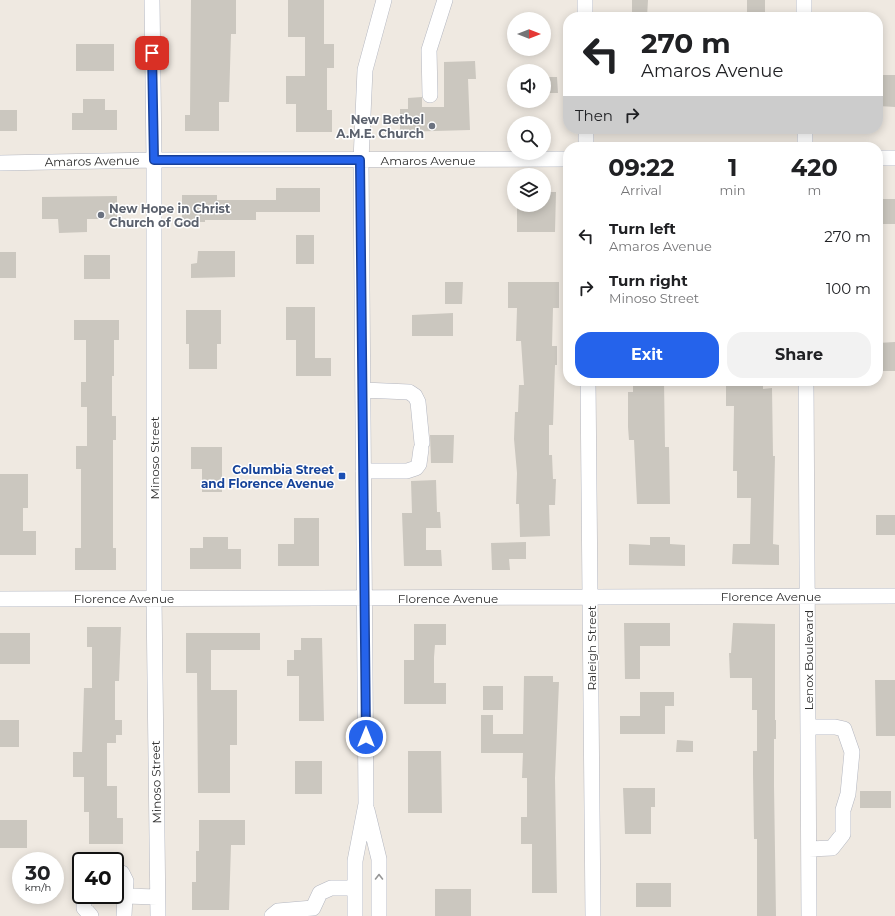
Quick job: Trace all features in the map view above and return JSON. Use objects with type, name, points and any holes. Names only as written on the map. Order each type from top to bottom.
[{"type":"street","name":"Minoso Street","points":[[152,0],[154,160],[154,598],[158,916]]},
{"type":"street","points":[[355,916],[355,861],[366,804],[360,160],[365,70],[384,0]]},
{"type":"street","points":[[430,95],[429,50],[445,0]]},
{"type":"street","points":[[585,0],[585,12]]},
{"type":"street","points":[[804,0],[804,12]]},
{"type":"street","points":[[883,158],[895,158]]},
{"type":"street","name":"Amaros Avenue","points":[[0,163],[154,160],[563,159]]},
{"type":"street","name":"Raleigh Street","points":[[588,386],[593,916]]},
{"type":"street","name":"Lenox Boulevard","points":[[806,386],[809,916]]},
{"type":"street","points":[[363,390],[409,392],[415,396],[418,402],[422,446],[419,464],[412,470],[363,471]]},
{"type":"street","name":"Florence Avenue","points":[[0,599],[365,599],[808,595],[895,596]]},
{"type":"street","points":[[809,727],[836,727],[844,729],[852,752],[848,794],[843,810],[843,834],[832,848],[809,849]]},
{"type":"street","points":[[366,804],[379,860],[379,916]]},
{"type":"street","points":[[124,876],[124,916]]},
{"type":"street","points":[[272,916],[278,911],[313,908],[320,893],[332,888],[355,888]]},
{"type":"street","points":[[125,896],[158,897]]},
{"type":"street","points":[[84,904],[84,908],[91,916]]},
{"type":"building","points":[[191,0],[236,0],[236,34],[231,34],[229,102],[219,102],[219,131],[185,131],[185,115],[190,115]]},
{"type":"building","points":[[288,0],[324,0],[324,44],[334,44],[334,68],[327,68],[327,110],[332,110],[332,132],[296,132],[296,104],[286,104],[286,76],[305,76],[305,37],[288,37]]},
{"type":"building","points":[[632,0],[648,0],[647,12],[632,12]]},
{"type":"building","points":[[747,0],[765,0],[765,12],[747,12]]},
{"type":"building","points":[[76,44],[114,44],[114,71],[76,71]]},
{"type":"building","points":[[475,61],[476,79],[468,79],[470,130],[400,132],[400,109],[408,109],[408,98],[422,97],[422,107],[444,107],[444,62]]},
{"type":"building","points":[[883,75],[895,75],[895,107],[883,106]]},
{"type":"building","points":[[551,77],[557,77],[558,93],[551,93]]},
{"type":"building","points":[[83,99],[105,99],[105,110],[117,110],[117,130],[72,130],[72,113],[83,113]]},
{"type":"building","points":[[0,110],[17,110],[17,131],[0,131]]},
{"type":"building","points":[[276,188],[320,188],[320,212],[256,212],[256,220],[205,220],[205,222],[182,222],[182,195],[217,195],[217,200],[276,200]]},
{"type":"building","points":[[551,192],[556,192],[555,232],[517,232],[517,212],[551,212]]},
{"type":"building","points":[[117,196],[117,219],[87,219],[87,232],[59,233],[58,219],[42,219],[42,197]]},
{"type":"building","points":[[883,199],[895,199],[895,224],[883,224]]},
{"type":"building","points":[[296,235],[314,235],[314,264],[296,264]]},
{"type":"building","points":[[198,251],[235,251],[235,277],[191,278],[191,264],[197,263]]},
{"type":"building","points":[[0,252],[16,252],[16,278],[0,278]]},
{"type":"building","points":[[84,255],[110,255],[110,279],[84,279]]},
{"type":"building","points":[[445,282],[463,282],[462,304],[445,304]]},
{"type":"building","points":[[508,282],[559,282],[559,308],[553,308],[552,346],[557,346],[557,365],[555,365],[553,425],[549,425],[549,455],[552,455],[553,479],[556,479],[555,505],[549,505],[550,536],[520,537],[519,504],[516,504],[517,473],[514,439],[515,412],[518,412],[519,385],[524,385],[521,341],[516,341],[517,308],[508,308]]},
{"type":"building","points":[[286,307],[315,307],[315,358],[331,358],[331,376],[296,376],[296,340],[286,340]]},
{"type":"building","points":[[186,310],[221,310],[221,344],[217,344],[217,369],[189,369],[189,344],[186,344]]},
{"type":"building","points":[[453,313],[453,336],[412,336],[412,315]]},
{"type":"building","points":[[74,320],[119,320],[119,340],[114,340],[114,376],[112,376],[112,416],[116,416],[116,440],[113,440],[113,548],[116,548],[116,570],[75,570],[75,548],[81,548],[81,469],[76,469],[76,446],[87,446],[87,407],[81,407],[81,382],[86,382],[86,340],[74,340]]},
{"type":"building","points":[[895,342],[895,371],[883,371],[883,343]]},
{"type":"building","points":[[633,386],[664,386],[665,447],[669,447],[670,504],[637,504],[634,440],[629,440],[628,427],[628,392],[633,392]]},
{"type":"building","points":[[726,386],[763,386],[763,389],[772,388],[773,456],[775,456],[773,544],[779,545],[779,565],[732,564],[733,544],[750,544],[751,498],[737,498],[737,471],[733,471],[734,406],[726,406]]},
{"type":"building","points":[[430,435],[454,435],[453,463],[431,463]]},
{"type":"building","points":[[191,447],[222,447],[222,492],[202,492],[202,469],[191,469]]},
{"type":"building","points":[[0,474],[28,474],[28,508],[23,508],[23,531],[36,531],[36,555],[0,555]]},
{"type":"building","points":[[436,480],[437,512],[440,512],[441,528],[426,528],[426,550],[441,550],[442,566],[404,566],[402,513],[412,513],[411,481]]},
{"type":"building","points":[[876,515],[895,515],[895,535],[876,535]]},
{"type":"building","points":[[294,518],[319,518],[319,566],[278,566],[278,544],[294,544]]},
{"type":"building","points":[[203,537],[228,537],[228,549],[241,549],[241,569],[190,569],[190,548],[203,548]]},
{"type":"building","points":[[650,537],[670,537],[670,544],[685,545],[685,566],[629,565],[629,544],[650,545]]},
{"type":"building","points":[[526,542],[526,559],[509,559],[510,570],[492,570],[491,543]]},
{"type":"building","points":[[624,623],[670,623],[670,646],[640,646],[640,679],[625,679]]},
{"type":"building","points":[[733,623],[775,624],[776,739],[774,739],[774,786],[776,916],[757,916],[757,839],[754,839],[753,751],[757,751],[757,710],[752,710],[752,678],[730,678],[729,653],[731,653]]},
{"type":"building","points":[[414,624],[446,624],[446,645],[435,645],[434,683],[446,683],[446,704],[404,704],[404,660],[414,660]]},
{"type":"building","points":[[87,627],[121,627],[119,681],[115,681],[115,720],[122,720],[122,735],[116,735],[116,743],[107,743],[107,786],[117,786],[117,818],[123,818],[123,844],[89,844],[89,812],[84,812],[84,777],[73,777],[73,752],[82,752],[84,688],[92,688],[92,647],[87,647]]},
{"type":"building","points":[[0,633],[30,633],[30,664],[0,664]]},
{"type":"building","points":[[186,633],[260,633],[260,650],[211,650],[211,690],[237,690],[237,745],[230,745],[230,793],[198,793],[197,673],[186,673]]},
{"type":"building","points":[[301,638],[322,638],[324,721],[299,721],[299,676],[287,676],[287,660],[294,660],[294,650],[301,650]]},
{"type":"building","points":[[524,676],[553,676],[553,682],[559,682],[555,778],[557,893],[532,893],[532,844],[521,844],[521,817],[527,817],[527,778],[522,778],[523,753],[481,753],[481,715],[493,715],[493,734],[523,734]]},
{"type":"building","points":[[875,680],[895,680],[895,736],[876,736]]},
{"type":"building","points":[[483,686],[503,686],[503,710],[483,710]]},
{"type":"building","points":[[640,692],[674,692],[674,706],[665,706],[665,734],[620,734],[620,716],[640,716]]},
{"type":"building","points":[[0,720],[19,720],[19,747],[0,747]]},
{"type":"building","points":[[677,740],[693,741],[693,752],[676,752]]},
{"type":"building","points":[[408,751],[441,751],[442,813],[408,813]]},
{"type":"building","points":[[295,761],[322,761],[322,794],[295,794]]},
{"type":"building","points":[[623,788],[655,788],[655,807],[651,807],[651,834],[625,834]]},
{"type":"building","points":[[860,791],[891,791],[891,808],[860,808]]},
{"type":"building","points":[[0,820],[27,820],[27,848],[0,848]]},
{"type":"building","points":[[199,820],[245,820],[245,845],[231,845],[229,910],[192,910],[192,882],[196,882],[196,851],[199,851]]},
{"type":"building","points":[[636,883],[671,883],[671,907],[636,907]]},
{"type":"building","points":[[435,889],[471,889],[471,916],[435,916]]},
{"type":"place","name":"New Bethel A.M.E. Church","points":[[432,126]]},
{"type":"place","name":"New Hope in Christ Church of God","points":[[101,215]]},
{"type":"place","name":"Columbia Street and Florence Avenue","points":[[342,476]]},
{"type":"route","points":[[152,53],[154,160],[360,160],[366,737]]}]
